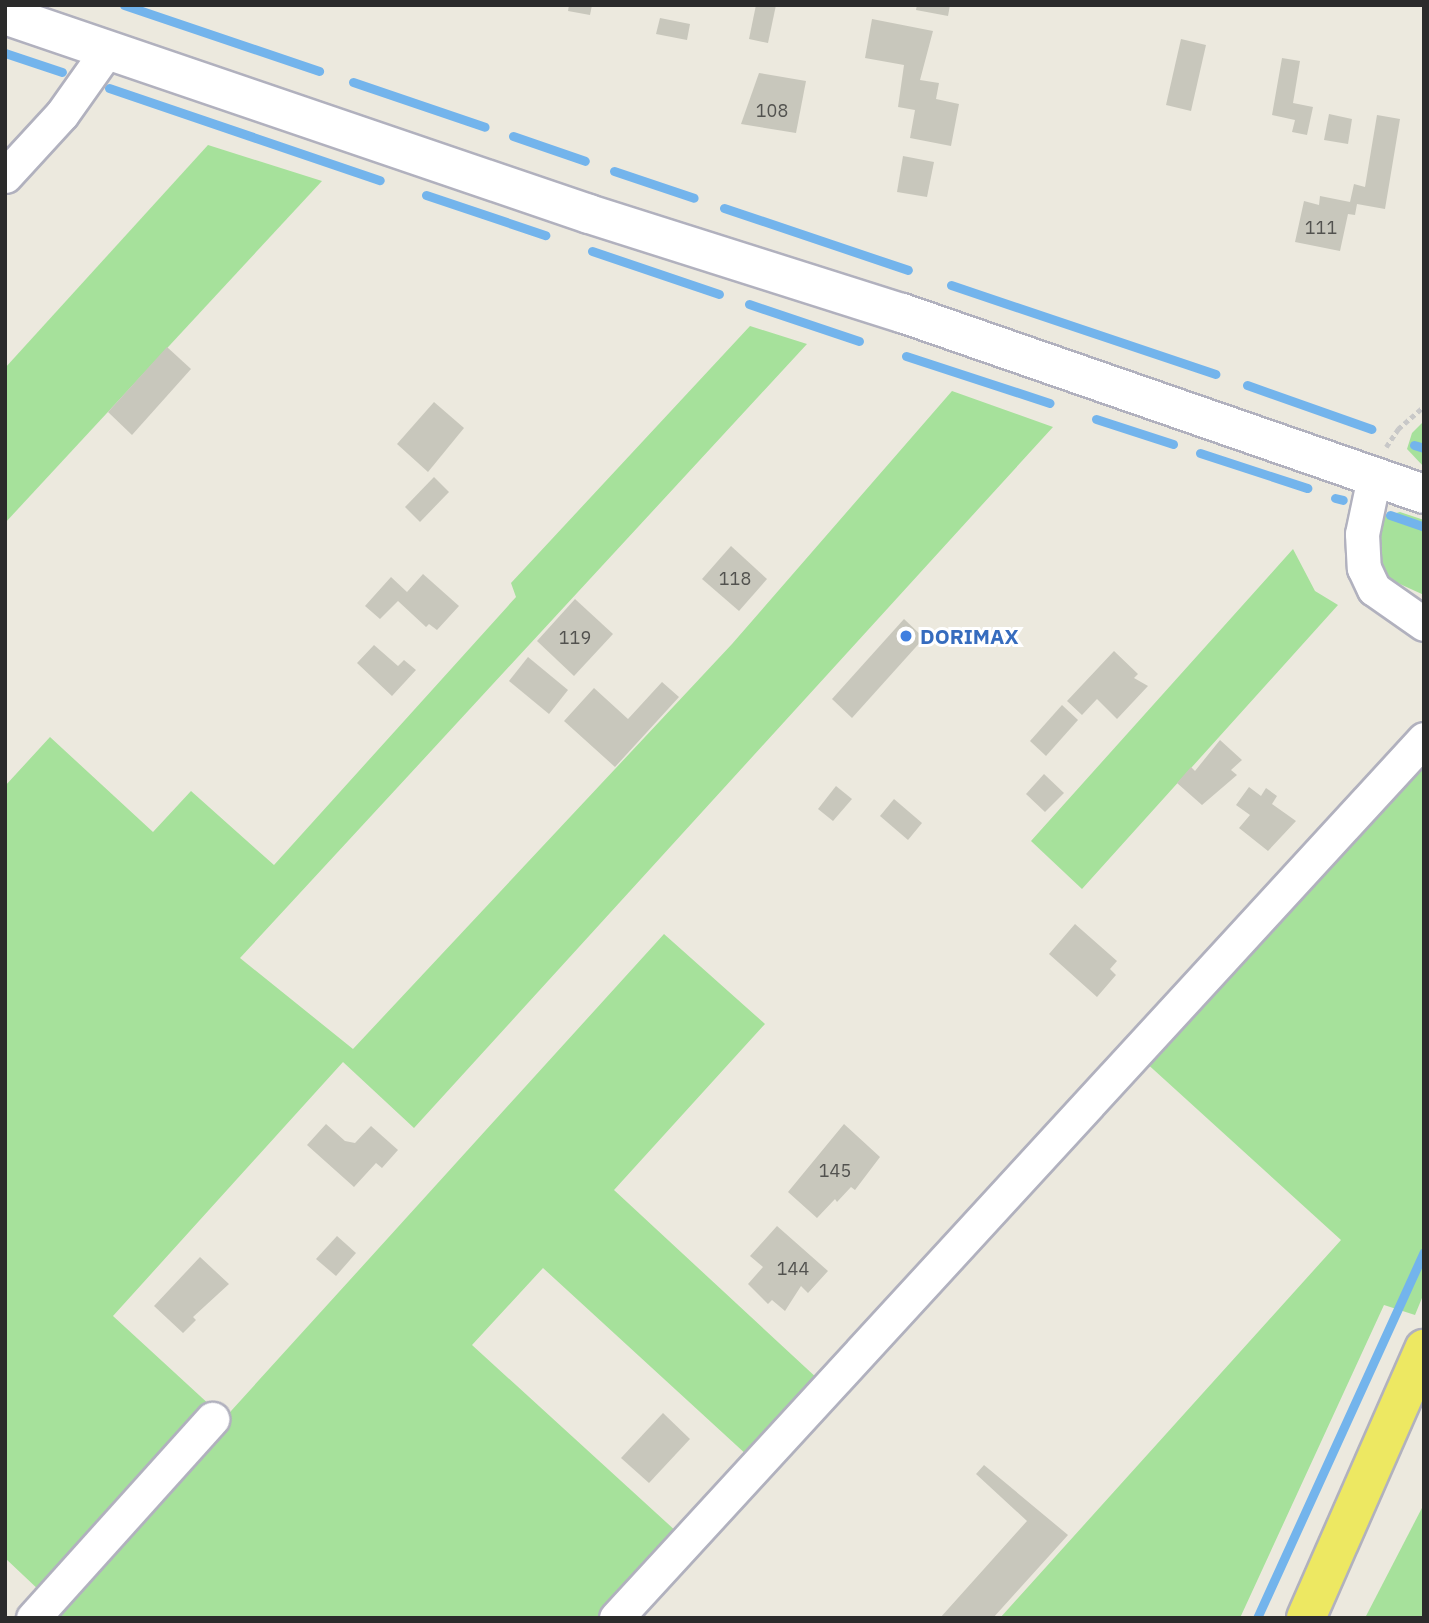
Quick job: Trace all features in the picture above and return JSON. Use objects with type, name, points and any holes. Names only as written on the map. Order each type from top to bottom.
[{"type":"main road","points":[[1306,1618],[1424,1349]]},
{"type":"street","points":[[5,15],[589,214],[902,313],[1424,494]]},
{"type":"street","points":[[5,176],[62,114],[108,49]]},
{"type":"street","points":[[1374,477],[1362,534],[1364,568],[1374,589],[1424,624]]},
{"type":"street","points":[[616,1618],[1424,739]]},
{"type":"street","points":[[33,1618],[212,1419]]},
{"type":"path","points":[[1374,477],[1398,429],[1424,406]]},
{"type":"green space","points":[[208,145],[322,181],[5,523],[5,368]]},
{"type":"green space","points":[[750,326],[807,344],[240,958],[353,1049],[732,644],[952,391],[1053,427],[414,1128],[343,1062],[113,1316],[212,1407],[41,1592],[5,1558],[5,786],[50,737],[153,832],[191,791],[274,865],[516,597],[511,583]]},
{"type":"green space","points":[[1424,421],[1424,467],[1407,449],[1412,433]]},
{"type":"green space","points":[[1400,512],[1424,520],[1424,595],[1391,580],[1375,562],[1381,517]]},
{"type":"green space","points":[[1293,549],[1315,591],[1338,605],[1082,889],[1031,841]]},
{"type":"green space","points":[[1424,752],[1424,1293],[1415,1315],[1384,1305],[1240,1618],[1000,1618],[1341,1240],[1143,1060]]},
{"type":"green space","points":[[664,934],[765,1024],[614,1190],[819,1380],[748,1456],[543,1268],[472,1345],[678,1533],[601,1618],[43,1618]]},
{"type":"green space","points":[[1424,1504],[1424,1618],[1365,1618]]},
{"type":"building","points":[[569,5],[592,5],[590,15],[568,11]]},
{"type":"building","points":[[756,5],[776,5],[768,43],[749,39]]},
{"type":"building","points":[[917,5],[950,5],[948,16],[916,10]]},
{"type":"building","points":[[660,18],[690,24],[687,40],[656,34]]},
{"type":"building","points":[[872,19],[933,31],[920,80],[939,83],[936,99],[959,104],[951,146],[910,138],[915,110],[898,107],[904,65],[865,58]]},
{"type":"building","points":[[1181,39],[1206,45],[1191,111],[1166,105]]},
{"type":"building","points":[[1282,58],[1300,61],[1293,103],[1313,107],[1307,135],[1292,132],[1295,120],[1272,115]]},
{"type":"building","points":[[759,73],[806,81],[796,133],[741,124]]},
{"type":"building","points":[[1329,114],[1352,119],[1348,144],[1324,140]]},
{"type":"building","points":[[1377,115],[1400,119],[1385,209],[1357,204],[1355,215],[1348,214],[1340,251],[1295,242],[1304,201],[1319,205],[1320,196],[1350,202],[1354,184],[1365,187]]},
{"type":"building","points":[[903,156],[934,162],[927,197],[897,192]]},
{"type":"building","points":[[167,347],[191,369],[132,435],[108,412]]},
{"type":"building","points":[[434,402],[464,428],[428,472],[397,444]]},
{"type":"building","points":[[434,477],[449,492],[420,522],[405,507]]},
{"type":"building","points":[[731,546],[767,579],[739,611],[702,579]]},
{"type":"building","points":[[423,574],[459,606],[437,630],[429,624],[426,627],[398,601],[380,619],[365,606],[391,577],[407,592]]},
{"type":"building","points":[[575,599],[613,634],[574,676],[537,641]]},
{"type":"building","points":[[904,619],[924,638],[852,718],[832,699]]},
{"type":"building","points":[[374,645],[398,666],[404,660],[416,670],[392,696],[357,663]]},
{"type":"building","points":[[1114,651],[1138,674],[1134,678],[1148,686],[1117,719],[1097,699],[1082,715],[1067,701]]},
{"type":"building","points":[[528,657],[568,690],[549,714],[509,681]]},
{"type":"building","points":[[662,682],[679,697],[615,767],[564,721],[594,688],[628,719]]},
{"type":"building","points":[[1062,705],[1078,720],[1046,756],[1030,741]]},
{"type":"building","points":[[1220,740],[1242,760],[1231,770],[1237,775],[1202,805],[1177,783],[1191,767],[1195,771]]},
{"type":"building","points":[[1044,774],[1064,793],[1045,812],[1026,794]]},
{"type":"building","points":[[836,786],[852,799],[833,821],[818,809]]},
{"type":"building","points":[[1249,787],[1261,796],[1266,788],[1277,796],[1272,804],[1296,821],[1268,851],[1239,828],[1250,815],[1236,805]]},
{"type":"building","points":[[894,799],[922,823],[908,840],[880,816]]},
{"type":"building","points":[[1075,924],[1117,961],[1110,969],[1116,975],[1097,997],[1049,954]]},
{"type":"building","points":[[326,1124],[345,1141],[355,1143],[371,1126],[398,1150],[382,1168],[376,1163],[354,1187],[307,1145]]},
{"type":"building","points":[[844,1124],[880,1157],[855,1190],[851,1187],[817,1218],[788,1192]]},
{"type":"building","points":[[777,1226],[828,1271],[808,1293],[801,1286],[785,1311],[772,1300],[768,1304],[748,1284],[763,1267],[750,1256]]},
{"type":"building","points":[[337,1236],[356,1253],[336,1276],[316,1259]]},
{"type":"building","points":[[200,1257],[229,1284],[193,1317],[196,1320],[183,1333],[154,1306]]},
{"type":"building","points":[[663,1413],[690,1439],[649,1483],[621,1458]]},
{"type":"building","points":[[984,1465],[1068,1535],[993,1618],[940,1618],[1027,1521],[976,1474]]},
{"type":"waterway","points":[[124,5],[319,71]]},
{"type":"waterway","points":[[5,53],[62,72]]},
{"type":"waterway","points":[[353,82],[485,127]]},
{"type":"waterway","points":[[109,88],[380,180]]},
{"type":"waterway","points":[[513,136],[585,161]]},
{"type":"waterway","points":[[614,171],[694,198]]},
{"type":"waterway","points":[[426,195],[545,235]]},
{"type":"waterway","points":[[724,208],[908,270]]},
{"type":"waterway","points":[[592,251],[719,294]]},
{"type":"waterway","points":[[951,285],[1215,374]]},
{"type":"waterway","points":[[749,304],[859,341]]},
{"type":"waterway","points":[[906,356],[1050,403]]},
{"type":"waterway","points":[[1247,385],[1371,429]]},
{"type":"waterway","points":[[1096,419],[1173,444]]},
{"type":"waterway","points":[[1414,445],[1424,448]]},
{"type":"waterway","points":[[1200,453],[1307,488]]},
{"type":"waterway","points":[[1335,498],[1343,500]]},
{"type":"waterway","points":[[1390,515],[1424,527]]},
{"type":"waterway","points":[[1257,1618],[1424,1252]]},
{"type":"place","name":"DORIMAX","points":[[906,636]]}]
